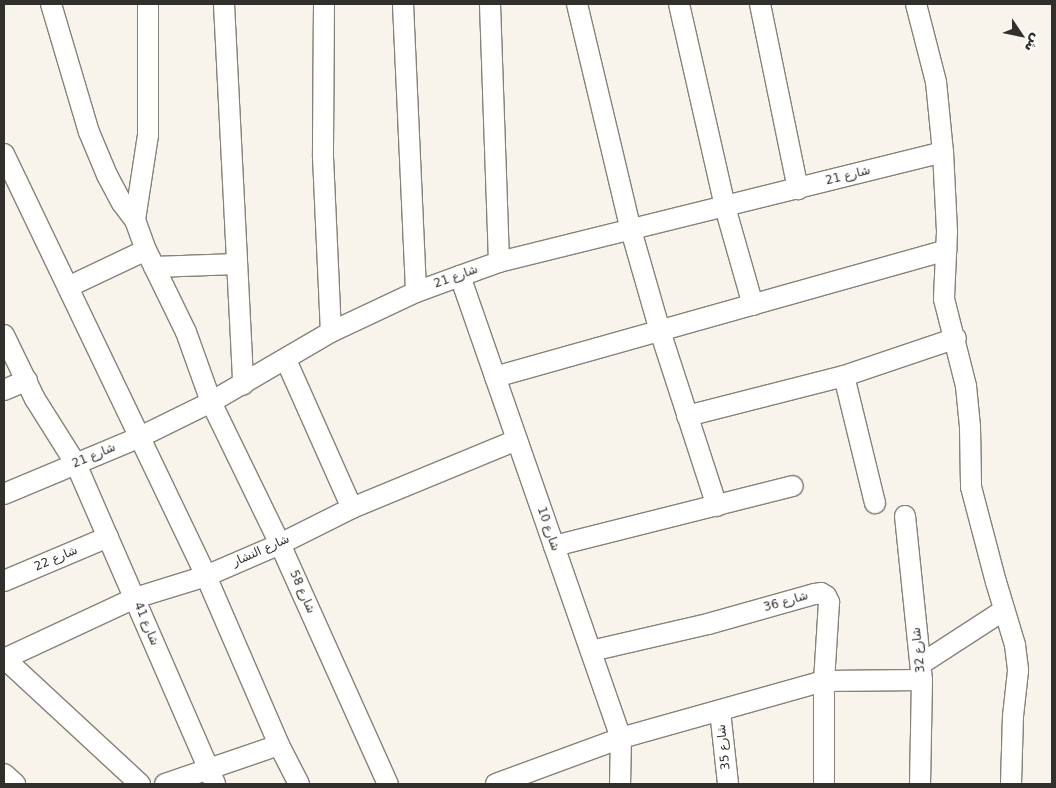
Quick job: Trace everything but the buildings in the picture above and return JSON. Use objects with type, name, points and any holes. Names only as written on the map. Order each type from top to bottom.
[{"type":"street","points":[[50,4],[89,132],[107,175],[122,203],[136,220]]},
{"type":"street","points":[[136,220],[148,135],[148,4]]},
{"type":"street","points":[[224,4],[243,385]]},
{"type":"street","points":[[324,4],[323,157],[331,332]]},
{"type":"street","points":[[403,4],[416,292]]},
{"type":"street","points":[[490,4],[499,262]]},
{"type":"street","points":[[576,4],[631,230],[660,331],[717,506]]},
{"type":"street","points":[[678,4],[725,207],[753,305]]},
{"type":"street","points":[[760,4],[798,189]]},
{"type":"street","points":[[916,4],[936,82],[943,152],[946,250],[944,299],[956,338],[966,386],[970,427],[971,487],[1015,644],[1018,672],[1013,716],[1011,784]]},
{"type":"street","name":"شارع 21","points":[[4,494],[140,437],[243,385],[331,332],[416,292],[499,262],[943,152]]},
{"type":"street","points":[[4,154],[206,576],[279,745],[299,784]]},
{"type":"street","name":"شارع 58","points":[[136,220],[150,259],[186,332],[211,402],[280,544],[388,784]]},
{"type":"street","points":[[495,377],[946,250]]},
{"type":"street","points":[[68,287],[150,259],[237,264]]},
{"type":"street","name":"شارع 10","points":[[460,276],[621,738],[620,784]]},
{"type":"street","name":"شارع 41","points":[[4,335],[35,399],[76,464],[212,778]]},
{"type":"street","points":[[687,416],[844,376],[956,338]]},
{"type":"street","points":[[286,360],[352,508]]},
{"type":"street","points":[[844,376],[875,503]]},
{"type":"street","points":[[4,390],[27,380]]},
{"type":"street","name":"شارع النشار","points":[[4,659],[135,598],[206,576],[280,544],[352,508],[517,440]]},
{"type":"street","points":[[554,546],[793,486]]},
{"type":"street","name":"شارع 32","points":[[905,516],[922,672],[920,784]]},
{"type":"street","name":"شارع 22","points":[[4,581],[108,538]]},
{"type":"street","name":"شارع 36","points":[[591,651],[708,624],[821,593],[826,596],[829,602],[824,681],[824,784]]},
{"type":"street","points":[[496,784],[621,738],[824,681],[922,672],[1004,610]]},
{"type":"street","points":[[4,659],[131,782]]},
{"type":"street","name":"شارع 35","points":[[720,711],[728,784]]},
{"type":"street","points":[[165,784],[212,778],[279,745]]},
{"type":"street","points":[[4,774],[15,784]]}]
